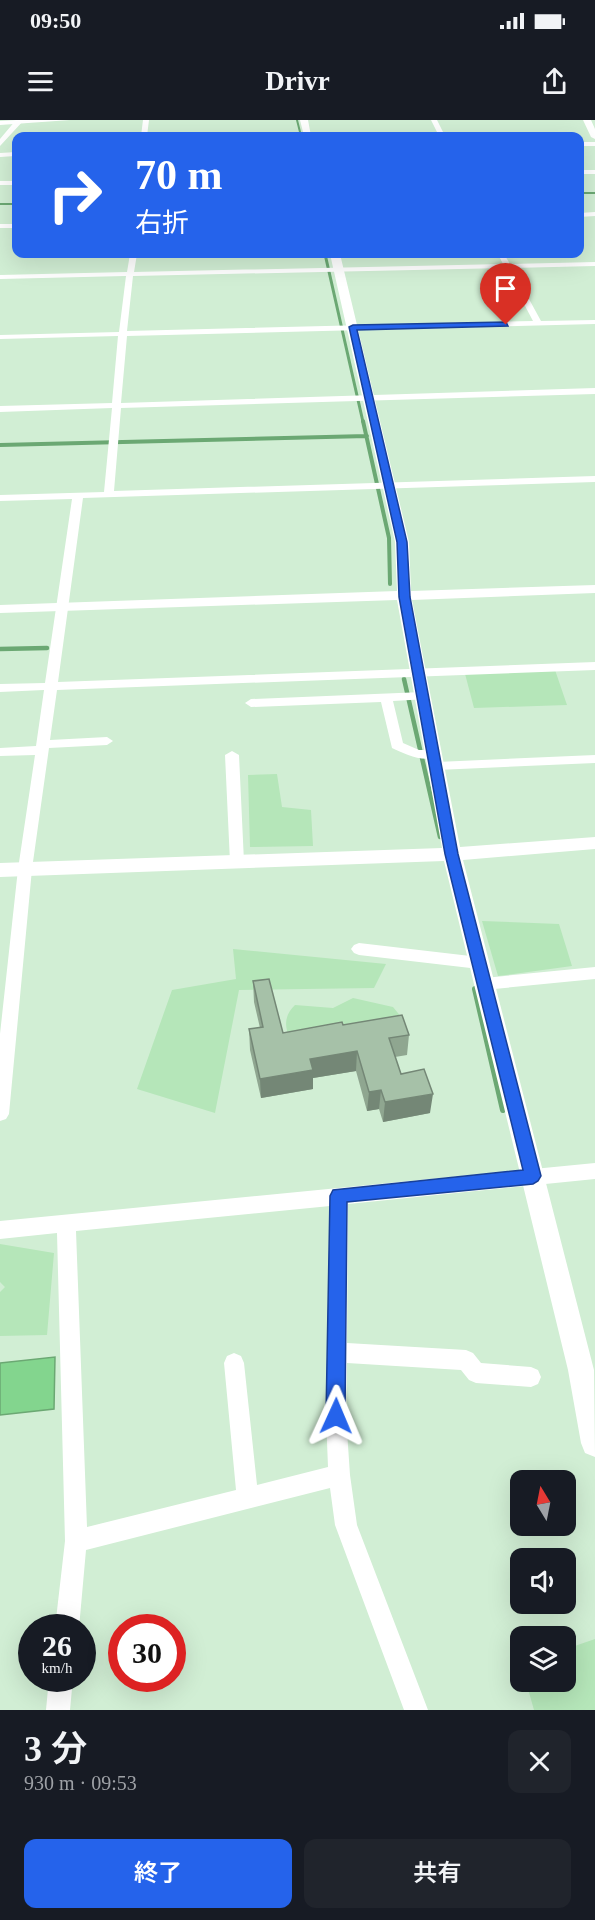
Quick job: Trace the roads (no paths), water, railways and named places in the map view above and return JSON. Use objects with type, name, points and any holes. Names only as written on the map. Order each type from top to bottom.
[{"type":"street","points":[[0,123],[67,120]]},
{"type":"street","points":[[587,120],[595,137]]},
{"type":"street","points":[[0,144],[19,121]]},
{"type":"street","points":[[108,494],[132,258]]},
{"type":"street","points":[[336,258],[402,542],[404,597],[473,969],[533,1176],[581,1370],[595,1443]]},
{"type":"street","points":[[503,258],[538,323]]},
{"type":"street","points":[[0,277],[595,264]]},
{"type":"street","points":[[0,337],[595,322]]},
{"type":"street","points":[[0,409],[595,391]]},
{"type":"street","points":[[0,498],[595,479]]},
{"type":"street","points":[[0,1114],[26,869],[78,495]]},
{"type":"street","points":[[0,609],[595,589]]},
{"type":"street","points":[[0,688],[595,666]]},
{"type":"street","points":[[251,703],[423,696]]},
{"type":"street","points":[[386,697],[397,745],[404,750],[436,760],[595,759]]},
{"type":"street","points":[[0,752],[106,741]]},
{"type":"street","points":[[232,755],[237,862]]},
{"type":"street","points":[[0,870],[452,854],[595,843]]},
{"type":"street","points":[[359,949],[473,969],[595,973]]},
{"type":"street","points":[[0,1230],[595,1171]]},
{"type":"street","points":[[339,1196],[336,1416],[339,1475],[346,1526],[411,1708]]},
{"type":"street","points":[[66,1223],[76,1541],[68,1614]]},
{"type":"street","points":[[337,1352],[466,1360],[476,1373],[531,1377]]},
{"type":"street","points":[[234,1363],[248,1499]]},
{"type":"street","points":[[76,1541],[339,1475]]},
{"type":"street","points":[[58,1710],[60,1692]]},
{"type":"waterway","points":[[297,120],[300,132]]},
{"type":"waterway","points":[[584,193],[595,193]]},
{"type":"waterway","points":[[0,204],[12,204]]},
{"type":"waterway","points":[[326,258],[363,422]]},
{"type":"waterway","points":[[363,421],[366,436]]},
{"type":"waterway","points":[[0,445],[366,436]]},
{"type":"waterway","points":[[366,436],[389,538],[390,584]]},
{"type":"waterway","points":[[0,649],[47,648]]},
{"type":"waterway","points":[[404,679],[440,837]]},
{"type":"waterway","points":[[475,989],[503,1110]]}]
